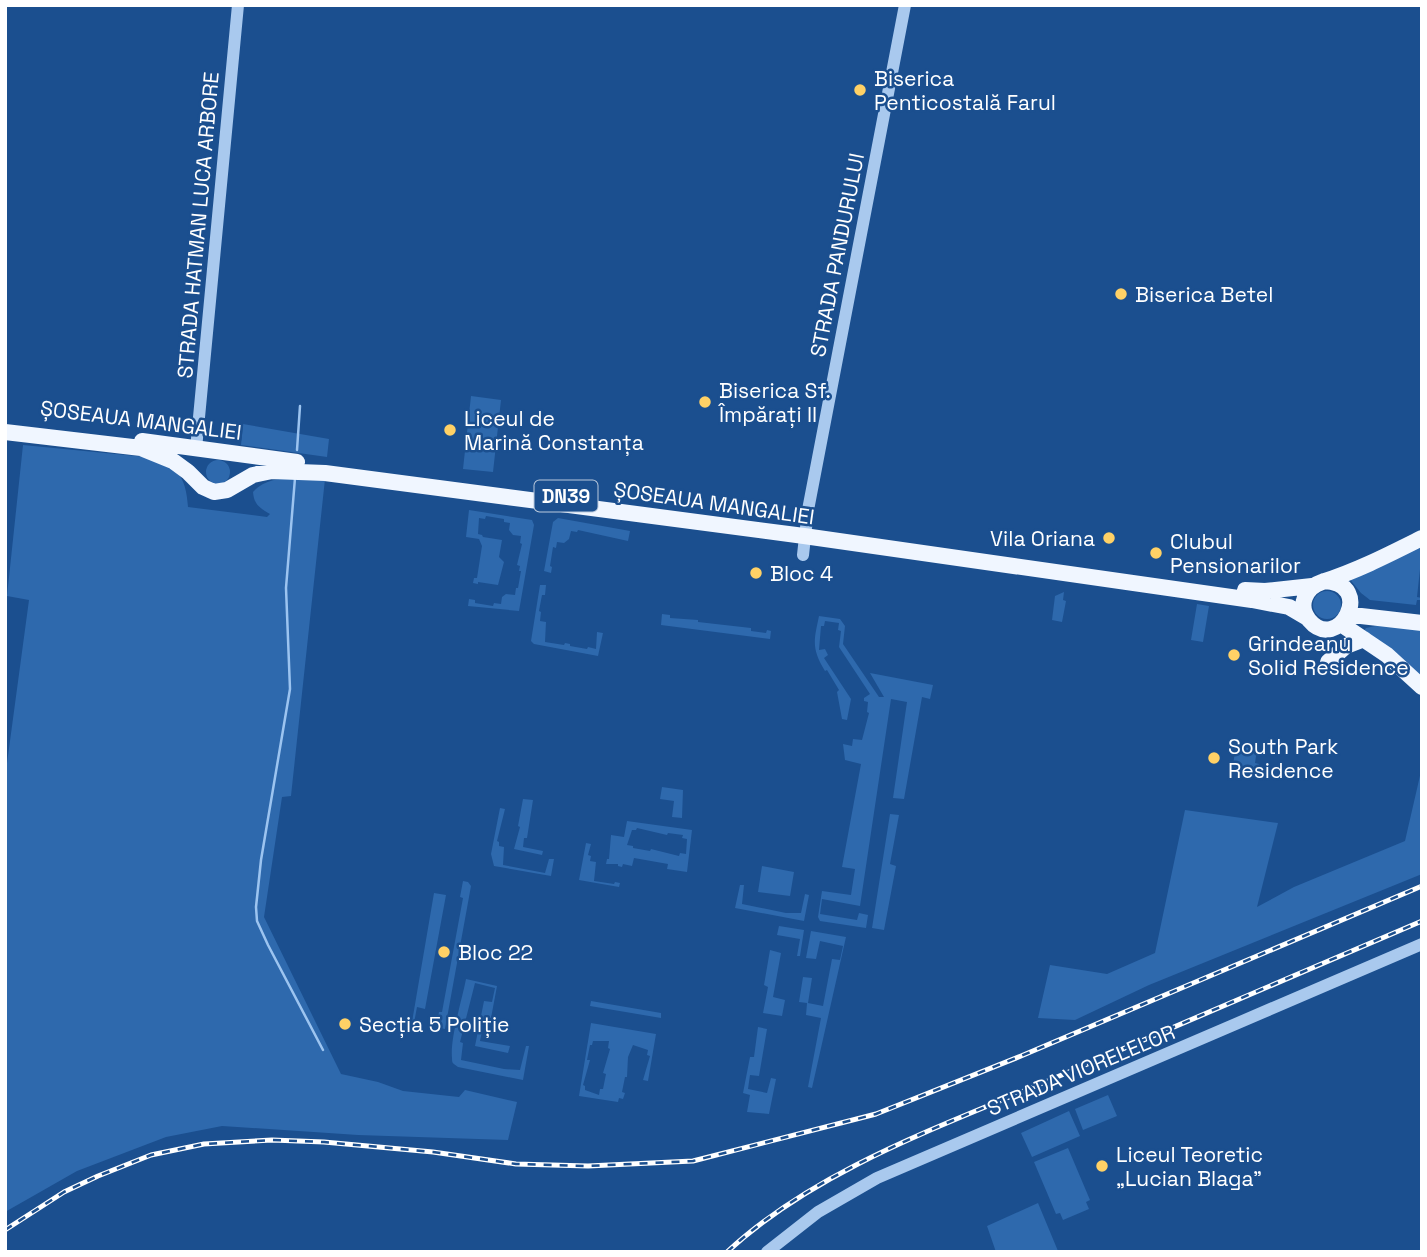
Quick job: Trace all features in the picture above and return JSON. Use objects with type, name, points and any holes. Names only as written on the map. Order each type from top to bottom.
[{"type":"main road","name":"ȘOSEAUA MANGALIEI","points":[[5,424],[1256,591],[1318,584],[1422,538]]},
{"type":"main road","name":"ȘOSEAUA MANGALIEI","points":[[5,432],[141,448],[173,461],[208,491],[227,490],[253,475],[291,470],[805,532],[1252,600],[1289,607],[1306,617]]},
{"type":"main road","points":[[197,449],[196,470],[199,481]]},
{"type":"main road","points":[[227,453],[235,462],[238,473],[233,485],[227,490]]},
{"type":"main road","name":"DN39","points":[[1318,584],[1331,581],[1343,588],[1346,613]]},
{"type":"main road","points":[[1306,617],[1304,597],[1318,584]]},
{"type":"main road","name":"DN39","points":[[1306,617],[1319,628],[1332,628],[1346,613],[1363,606],[1422,614]]},
{"type":"main road","points":[[1346,613],[1364,639],[1387,655],[1422,687]]},
{"type":"main road","name":"DN39","points":[[1346,613],[1422,624]]},
{"type":"main road","points":[[1328,662],[1346,646],[1364,639]]},
{"type":"street","name":"STRADA HATMAN LUCA ARBORE","points":[[197,449],[238,5]]},
{"type":"street","name":"STRADA PANDURULUI","points":[[803,555],[805,532],[905,5]]},
{"type":"street","name":"STRADA VIORELELOR","points":[[767,1252],[818,1212],[877,1178],[1422,944]]},
{"type":"shaded area","points":[[471,396],[501,400],[493,472],[463,469]]},
{"type":"shaded area","points":[[243,424],[329,439],[327,457],[241,445]]},
{"type":"shaded area","points":[[23,445],[157,460],[172,468],[182,479],[188,507],[267,517],[270,514],[258,506],[253,492],[260,486],[277,479],[325,479],[291,796],[282,797],[264,917],[341,1074],[403,1091],[459,1097],[465,1090],[517,1102],[508,1140],[358,1135],[222,1126],[166,1137],[77,1171],[5,1212],[5,778],[29,600],[7,596]]},
{"type":"shaded area","points":[[218,460],[226,464],[230,472],[226,480],[218,484],[210,480],[206,472],[210,464]]},
{"type":"shaded area","points":[[469,510],[532,520],[534,525],[519,611],[468,606],[469,599],[475,600],[475,603],[493,606],[494,603],[501,604],[502,597],[506,594],[515,595],[521,571],[517,565],[522,544],[521,536],[513,535],[509,530],[510,523],[504,522],[504,519],[486,516],[485,519],[479,518],[478,534],[502,540],[499,557],[504,562],[498,585],[473,583],[474,578],[477,578],[482,546],[479,539],[466,537]]},
{"type":"shaded area","points":[[558,518],[630,531],[628,541],[578,530],[571,531],[569,539],[564,543],[557,542],[556,548],[553,547],[551,573],[544,571],[553,522]]},
{"type":"shaded area","points":[[1416,544],[1422,551],[1417,597],[1422,600],[1417,600],[1416,605],[1370,600],[1348,577]]},
{"type":"shaded area","points":[[540,585],[546,585],[539,611],[540,621],[546,622],[545,642],[596,649],[597,632],[603,633],[598,656],[534,644],[531,641]]},
{"type":"shaded area","points":[[1327,591],[1337,595],[1341,605],[1337,615],[1327,619],[1317,615],[1313,605],[1317,595]]},
{"type":"shaded area","points":[[1064,592],[1063,600],[1066,601],[1062,622],[1052,620],[1055,596]]},
{"type":"shaded area","points":[[1197,604],[1209,606],[1203,642],[1191,640]]},
{"type":"shaded area","points":[[662,614],[670,615],[670,618],[751,628],[751,631],[766,633],[767,630],[771,631],[770,639],[661,625]]},
{"type":"shaded area","points":[[819,616],[840,619],[845,626],[843,644],[879,697],[884,697],[870,673],[933,685],[930,699],[922,697],[904,799],[893,798],[907,702],[891,699],[860,906],[822,899],[820,914],[857,920],[859,913],[868,915],[866,928],[820,921],[818,917],[822,891],[851,895],[855,869],[842,867],[861,764],[845,760],[843,744],[852,746],[853,739],[862,740],[869,713],[868,702],[864,701],[864,698],[870,694],[839,647],[839,623],[825,621],[824,626],[821,626],[819,650],[825,649],[828,655],[824,658],[851,699],[847,720],[842,719],[837,692],[839,690],[827,670],[825,671],[816,650]]},
{"type":"shaded area","points":[[1380,625],[1422,630],[1422,681],[1363,632],[1366,628]]},
{"type":"shaded area","points":[[1236,746],[1257,749],[1257,775],[1232,771]]},
{"type":"shaded area","points":[[1422,767],[1422,874],[1149,985],[1075,1020],[1038,1018],[1050,965],[1107,974],[1155,953],[1185,810],[1278,823],[1257,907],[1294,887],[1405,841]]},
{"type":"shaded area","points":[[662,787],[683,790],[682,818],[672,817],[674,801],[660,799]]},
{"type":"shaded area","points":[[523,799],[533,800],[523,847],[543,851],[542,855],[514,849]]},
{"type":"shaded area","points":[[500,808],[505,809],[497,841],[499,846],[504,847],[503,865],[545,873],[549,859],[554,859],[551,876],[494,866],[491,854]]},
{"type":"shaded area","points":[[890,814],[899,815],[890,864],[896,866],[884,930],[872,928]]},
{"type":"shaded area","points":[[627,821],[692,830],[687,872],[667,869],[668,864],[634,858],[632,866],[606,864],[609,859],[611,835],[624,837]],"holes":[[[637,828],[667,835],[683,835],[682,838],[687,839],[686,854],[680,853],[679,856],[627,845],[632,830]]]},
{"type":"shaded area","points":[[586,843],[591,844],[588,855],[591,856],[590,861],[596,862],[594,881],[620,883],[619,887],[579,880]]},
{"type":"shaded area","points":[[762,866],[794,872],[790,896],[758,892]]},
{"type":"shaded area","points":[[463,881],[471,886],[445,1029],[436,1027],[439,1012],[442,1012],[463,898],[460,897]]},
{"type":"shaded area","points":[[740,885],[744,885],[742,904],[786,913],[801,913],[805,894],[809,895],[804,921],[735,908]]},
{"type":"shaded area","points":[[434,893],[446,895],[425,1009],[417,1007],[414,1023],[412,1022]]},
{"type":"shaded area","points":[[779,926],[804,930],[800,956],[797,956],[800,939],[777,935]]},
{"type":"shaded area","points":[[811,931],[846,937],[812,1088],[808,1087],[821,1018],[806,1015],[807,1003],[799,1002],[803,977],[812,978],[808,1003],[823,1006],[832,959],[840,960],[843,946],[820,941],[816,959],[806,958]]},
{"type":"shaded area","points":[[770,950],[781,953],[773,997],[785,1000],[782,1016],[763,1013]]},
{"type":"shaded area","points":[[466,979],[497,986],[491,1018],[485,1017],[480,1041],[510,1046],[508,1053],[475,1046],[484,1001],[492,1002],[495,988],[475,983],[460,1042],[463,1043],[461,1060],[520,1070],[526,1046],[529,1046],[523,1080],[458,1067],[453,1062],[453,1040]]},
{"type":"shaded area","points":[[591,1001],[661,1013],[661,1018],[590,1006]]},
{"type":"shaded area","points":[[591,1023],[656,1034],[648,1081],[643,1080],[650,1056],[647,1055],[648,1050],[633,1045],[628,1057],[623,1099],[619,1098],[618,1102],[579,1096]],"holes":[[[593,1041],[609,1041],[610,1049],[603,1073],[606,1074],[599,1095],[585,1090],[583,1085],[590,1060],[587,1060]]]},
{"type":"shaded area","points":[[758,1027],[767,1029],[759,1076],[750,1075],[748,1089],[767,1093],[771,1078],[776,1079],[769,1114],[747,1112],[750,1095],[743,1093],[750,1057],[754,1057]]},
{"type":"shaded area","points":[[1108,1095],[1117,1116],[1083,1130],[1075,1109]]},
{"type":"shaded area","points":[[1069,1111],[1080,1136],[1032,1157],[1021,1133]]},
{"type":"shaded area","points":[[1068,1148],[1090,1200],[1086,1202],[1089,1209],[1063,1220],[1060,1213],[1056,1214],[1034,1162]]},
{"type":"shaded area","points":[[1038,1203],[1058,1251],[996,1252],[987,1226]]},
{"type":"waterway","points":[[297,450],[300,406]]},
{"type":"waterway","points":[[295,478],[286,588],[290,689],[261,860],[256,907],[257,921],[268,945],[323,1050]]},
{"type":"railway","points":[[5,1230],[64,1192],[98,1176],[151,1155],[204,1144],[272,1140],[324,1142],[433,1152],[516,1164],[588,1166],[693,1161],[876,1114],[1021,1056],[1422,886]]},
{"type":"railway","points":[[727,1252],[798,1198],[877,1154],[1422,921]]},
{"type":"place","name":"Biserica Penticostală Farul","points":[[860,90]]},
{"type":"place","name":"Biserica Betel","points":[[1121,294]]},
{"type":"place","name":"Biserica Sf. Împărați II","points":[[705,402]]},
{"type":"place","name":"Liceul de Marină Constanța","points":[[450,430]]},
{"type":"place","name":"Vila Oriana","points":[[1109,538]]},
{"type":"place","name":"Clubul Pensionarilor","points":[[1156,553]]},
{"type":"place","name":"Bloc 4","points":[[756,573]]},
{"type":"place","name":"Grindeanu Solid Residence","points":[[1234,655]]},
{"type":"place","name":"South Park Residence","points":[[1214,758]]},
{"type":"place","name":"Bloc 22","points":[[444,952]]},
{"type":"place","name":"Secția 5 Poliție","points":[[345,1024]]},
{"type":"place","name":"Liceul Teoretic „Lucian Blaga”","points":[[1102,1166]]}]
